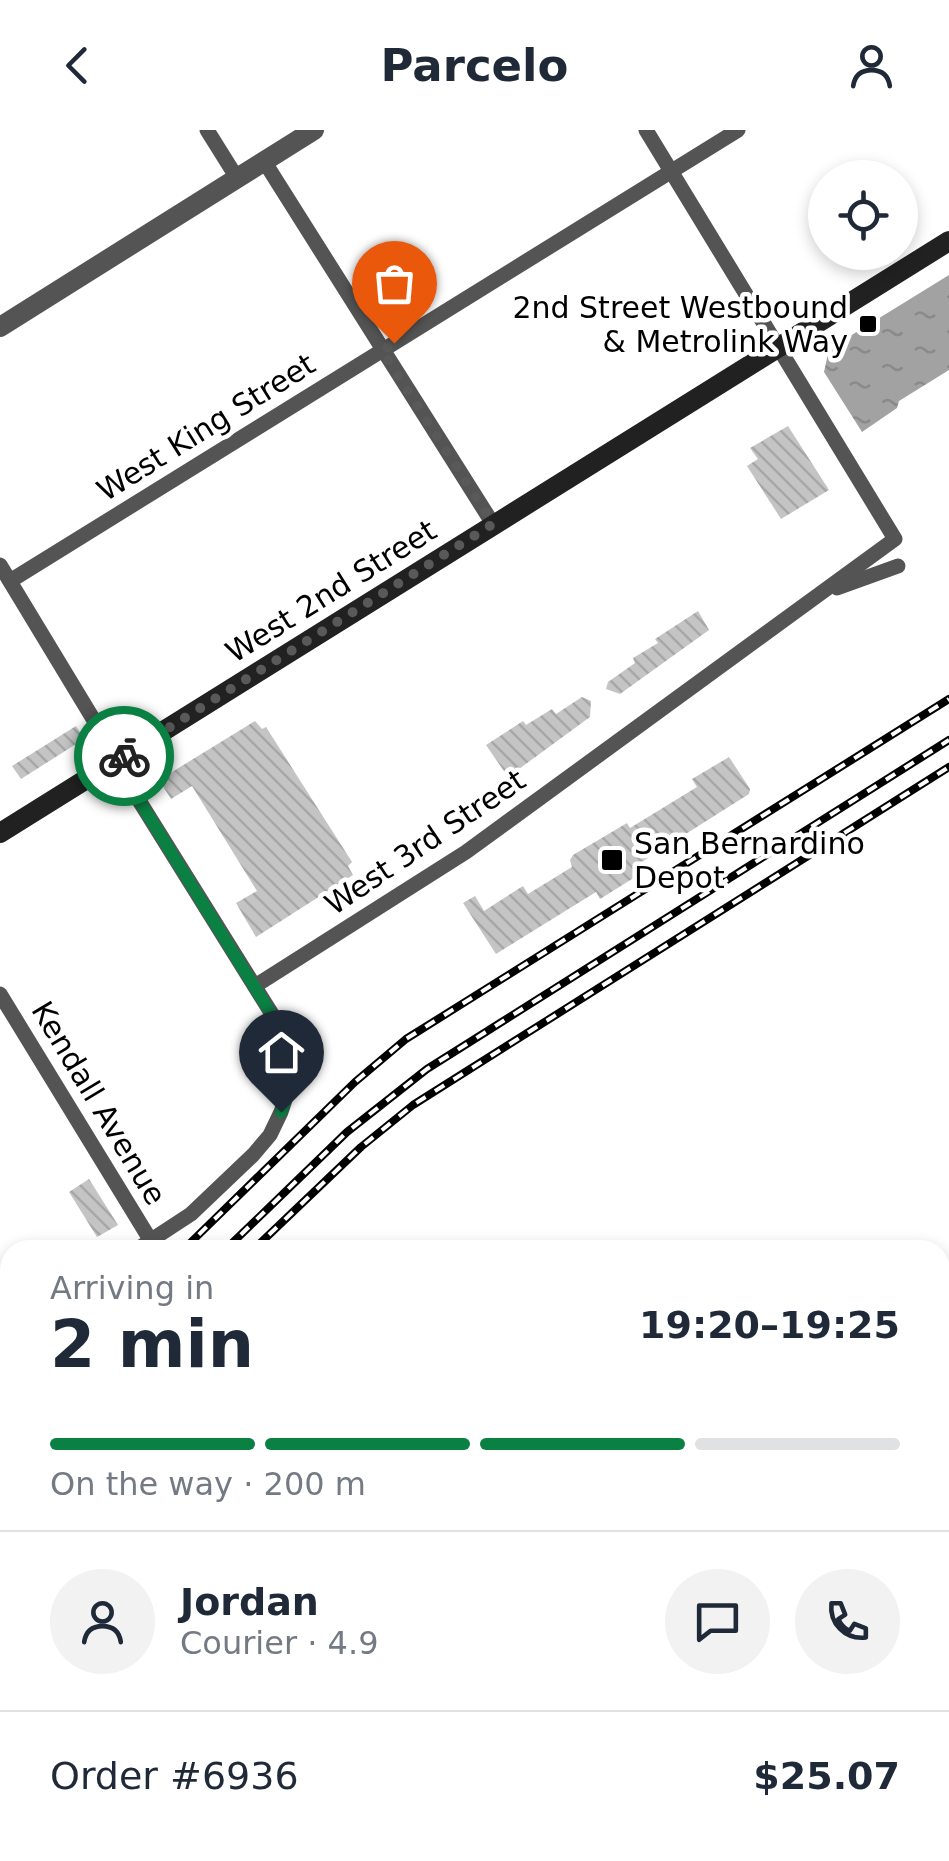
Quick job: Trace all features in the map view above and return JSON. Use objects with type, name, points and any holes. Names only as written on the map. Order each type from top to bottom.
[{"type":"main road","name":"West 2nd Street","points":[[0,833],[949,240]]},
{"type":"street","points":[[207,130],[237,178]]},
{"type":"street","points":[[0,327],[314,130]]},
{"type":"street","points":[[646,130],[779,349]]},
{"type":"street","name":"West King Street","points":[[10,581],[738,130]]},
{"type":"street","points":[[264,162],[493,524]]},
{"type":"street","name":"West 3rd Street","points":[[255,986],[426,880],[895,539],[779,349]]},
{"type":"street","points":[[0,566],[280,1028],[288,1051],[292,1079],[270,1135],[191,1214],[152,1240]]},
{"type":"street","points":[[828,590],[855,584],[898,566]]},
{"type":"street","name":"Kendall Avenue","points":[[0,994],[150,1240]]},
{"type":"water","points":[[949,275],[949,370],[899,401],[897,408],[862,432],[824,372],[829,349]]},
{"type":"building","points":[[788,426],[829,490],[781,519],[747,466],[758,459],[750,448]]},
{"type":"building","points":[[698,611],[709,630],[620,694],[606,689],[608,682],[635,663],[633,658],[658,643],[655,639]]},
{"type":"building","points":[[582,697],[591,701],[590,717],[508,777],[486,745],[523,721],[526,725],[552,709],[556,714]]},
{"type":"building","points":[[255,721],[262,729],[266,727],[352,862],[348,866],[353,875],[256,937],[236,903],[257,891],[192,786],[171,799],[159,780]]},
{"type":"building","points":[[76,726],[84,739],[21,779],[12,766]]},
{"type":"building","points":[[729,757],[750,789],[749,794],[643,861],[648,869],[600,899],[596,892],[496,954],[463,903],[475,896],[484,911],[523,886],[528,894],[572,867],[573,855],[627,823],[630,828],[697,787],[692,779]]},
{"type":"building","points":[[89,1179],[118,1225],[97,1237],[69,1192]]},
{"type":"railway","points":[[193,1240],[355,1082],[406,1039],[949,699]]},
{"type":"railway","points":[[235,1240],[347,1132],[427,1069],[949,740]]},
{"type":"railway","points":[[263,1240],[361,1147],[413,1105],[949,767]]},
{"type":"way so far","points":[[124,756],[493,524],[382,351],[394,343]]},
{"type":"place","name":"2nd Street Westbound & Metrolink Way","points":[[868,324]]},
{"type":"place","name":"San Bernardino Depot","points":[[612,860]]},
{"type":"route","points":[[124,756],[118,760],[130,786],[280,1028],[292,1079],[281,1112]]}]
